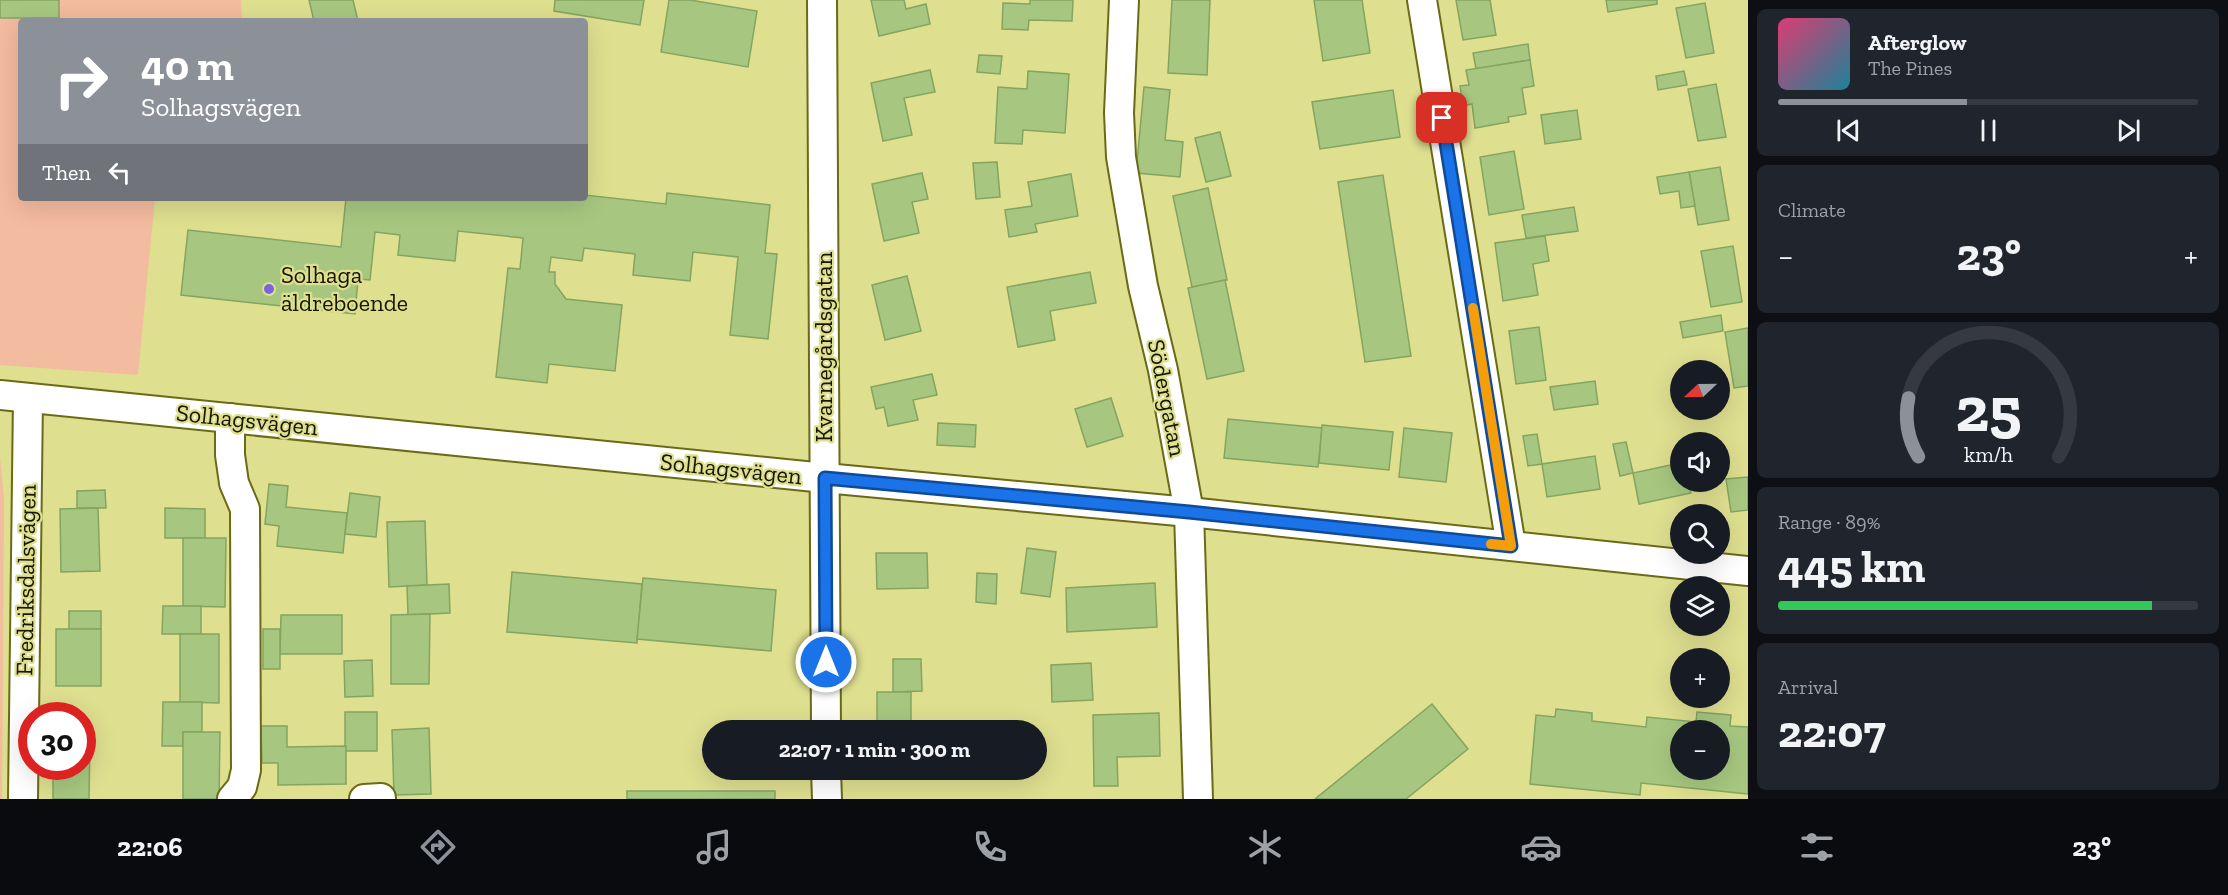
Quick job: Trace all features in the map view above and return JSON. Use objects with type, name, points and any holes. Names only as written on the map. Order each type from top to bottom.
[{"type":"street","name":"Kvarnegårdsgatan","points":[[822,0],[826,720]]},
{"type":"street","name":"Södergatan","points":[[1124,0],[1119,113],[1121,157],[1143,286],[1162,369],[1189,512],[1198,799]]},
{"type":"street","points":[[1422,0],[1511,546]]},
{"type":"street","name":"Solhagsvägen","points":[[0,395],[825,478],[1189,512],[1748,571]]},
{"type":"street","name":"Fredriksdalsvägen","points":[[23,799],[28,398]]},
{"type":"street","points":[[230,418],[230,455],[234,483],[245,509],[246,770],[242,787],[232,799]]},
{"type":"street","points":[[826,780],[826,799]]},
{"type":"shaded area","points":[[0,0],[241,0],[242,18],[18,18],[18,201],[155,201],[138,375],[0,365]]},
{"type":"shaded area","points":[[0,457],[4,500],[2,799],[0,799]]},
{"type":"building","points":[[0,0],[59,0],[59,18],[0,18]]},
{"type":"building","points":[[309,0],[353,0],[357,18],[313,18]]},
{"type":"building","points":[[555,0],[644,0],[640,25],[554,11]]},
{"type":"building","points":[[669,0],[690,0],[757,11],[748,67],[661,52]]},
{"type":"building","points":[[871,0],[904,0],[906,9],[926,4],[930,24],[879,36]]},
{"type":"building","points":[[1030,0],[1073,0],[1072,21],[1029,20],[1028,30],[1002,29],[1003,3],[1030,4]]},
{"type":"building","points":[[1172,0],[1210,0],[1207,75],[1168,73]]},
{"type":"building","points":[[1314,0],[1362,0],[1370,53],[1323,61]]},
{"type":"building","points":[[1456,0],[1490,0],[1496,35],[1463,40]]},
{"type":"building","points":[[1606,0],[1657,0],[1657,4],[1608,12]]},
{"type":"building","points":[[1705,3],[1714,53],[1686,58],[1676,8]]},
{"type":"building","points":[[1528,44],[1530,60],[1476,69],[1473,53]]},
{"type":"building","points":[[979,55],[1002,56],[1000,74],[977,72]]},
{"type":"building","points":[[1530,60],[1534,86],[1522,88],[1526,114],[1508,117],[1509,122],[1475,128],[1472,104],[1463,106],[1460,86],[1469,85],[1466,70]]},
{"type":"building","points":[[930,70],[935,92],[904,98],[912,135],[883,141],[871,83]]},
{"type":"building","points":[[1028,71],[1069,74],[1065,133],[1023,130],[1022,144],[995,143],[998,87],[1027,89]]},
{"type":"building","points":[[1684,71],[1687,85],[1658,90],[1656,76]]},
{"type":"building","points":[[1716,84],[1726,137],[1698,141],[1688,89]]},
{"type":"building","points":[[1144,87],[1170,90],[1165,140],[1183,142],[1180,177],[1136,173]]},
{"type":"building","points":[[1393,90],[1400,137],[1320,149],[1312,102]]},
{"type":"building","points":[[1577,110],[1581,139],[1545,144],[1541,115]]},
{"type":"building","points":[[1220,132],[1231,176],[1206,182],[1195,138]]},
{"type":"building","points":[[1514,151],[1524,209],[1489,215],[1480,157]]},
{"type":"building","points":[[997,162],[1000,197],[976,199],[973,163]]},
{"type":"building","points":[[1720,167],[1729,220],[1698,225],[1689,172]]},
{"type":"building","points":[[1689,172],[1695,206],[1681,208],[1679,191],[1660,194],[1657,177]]},
{"type":"building","points":[[922,173],[928,199],[912,202],[919,233],[884,241],[872,184]]},
{"type":"building","points":[[1071,174],[1078,216],[1035,224],[1037,232],[1009,237],[1005,210],[1032,206],[1028,182]]},
{"type":"building","points":[[1383,175],[1411,356],[1365,362],[1338,182]]},
{"type":"building","points":[[1208,188],[1227,280],[1192,287],[1173,196]]},
{"type":"building","name":"Solhaga äldreboende","points":[[667,193],[770,205],[765,253],[777,254],[768,339],[730,335],[738,257],[693,252],[690,281],[633,275],[635,254],[584,248],[582,261],[551,257],[549,272],[555,272],[555,284],[566,299],[622,305],[615,371],[549,364],[547,383],[496,377],[508,268],[520,269],[523,238],[458,231],[455,261],[398,255],[400,235],[375,232],[370,280],[358,279],[355,314],[181,295],[188,230],[341,247],[346,201],[588,201],[588,195],[666,204]]},
{"type":"building","points":[[1574,207],[1578,231],[1526,238],[1522,215]]},
{"type":"building","points":[[1545,236],[1549,261],[1533,264],[1538,295],[1503,301],[1495,243]]},
{"type":"building","points":[[1733,246],[1742,302],[1711,307],[1701,251]]},
{"type":"building","points":[[1090,272],[1096,303],[1050,311],[1055,340],[1018,347],[1007,287]]},
{"type":"building","points":[[907,276],[921,331],[885,340],[872,285]]},
{"type":"building","points":[[1225,280],[1244,371],[1207,379],[1188,288]]},
{"type":"building","points":[[1721,315],[1723,331],[1683,338],[1680,322]]},
{"type":"building","points":[[1539,327],[1546,380],[1516,384],[1509,331]]},
{"type":"building","points":[[1748,328],[1748,386],[1734,388],[1725,332]]},
{"type":"building","points":[[932,374],[937,395],[913,400],[918,420],[888,426],[884,407],[876,409],[871,387]]},
{"type":"building","points":[[1595,381],[1598,404],[1554,410],[1550,387]]},
{"type":"building","points":[[1111,398],[1123,436],[1087,447],[1075,409]]},
{"type":"building","points":[[1228,419],[1322,428],[1318,467],[1224,458]]},
{"type":"building","points":[[938,423],[976,425],[975,447],[937,445]]},
{"type":"building","points":[[1322,425],[1393,432],[1389,470],[1319,463]]},
{"type":"building","points":[[1404,428],[1452,433],[1446,482],[1399,477]]},
{"type":"building","points":[[1537,434],[1542,464],[1528,466],[1523,436]]},
{"type":"building","points":[[1626,442],[1633,473],[1620,476],[1613,444]]},
{"type":"building","points":[[1595,456],[1600,489],[1547,497],[1542,464]]},
{"type":"building","points":[[1670,465],[1670,492],[1691,493],[1639,504],[1633,473]]},
{"type":"building","points":[[1748,477],[1748,510],[1731,512],[1728,492],[1730,492],[1730,479]]},
{"type":"building","points":[[269,484],[288,486],[286,507],[347,513],[343,553],[277,546],[279,526],[265,524]]},
{"type":"building","points":[[105,490],[106,508],[77,508],[77,491]]},
{"type":"building","points":[[350,493],[380,497],[376,537],[345,534]]},
{"type":"building","points":[[98,508],[100,571],[61,572],[60,509]]},
{"type":"building","points":[[165,508],[205,509],[205,538],[165,538]]},
{"type":"building","points":[[425,521],[427,585],[389,587],[387,522]]},
{"type":"building","points":[[183,538],[226,538],[225,607],[183,606]]},
{"type":"building","points":[[1027,548],[1056,552],[1050,597],[1021,593]]},
{"type":"building","points":[[876,553],[927,553],[928,588],[877,589]]},
{"type":"building","points":[[512,572],[642,584],[637,643],[507,632]]},
{"type":"building","points":[[977,573],[997,574],[996,604],[976,602]]},
{"type":"building","points":[[643,578],[776,590],[771,651],[637,639]]},
{"type":"building","points":[[1155,583],[1157,627],[1067,632],[1066,588]]},
{"type":"building","points":[[449,584],[450,613],[408,615],[407,586]]},
{"type":"building","points":[[163,606],[201,606],[201,634],[162,634]]},
{"type":"building","points":[[69,611],[101,611],[101,629],[69,629]]},
{"type":"building","points":[[430,614],[429,684],[391,684],[391,615]]},
{"type":"building","points":[[281,615],[342,615],[342,654],[280,654]]},
{"type":"building","points":[[56,629],[101,629],[101,686],[56,686]]},
{"type":"building","points":[[263,629],[280,629],[280,669],[263,669]]},
{"type":"building","points":[[180,634],[219,634],[219,703],[180,702]]},
{"type":"building","points":[[893,659],[921,659],[922,691],[893,692]]},
{"type":"building","points":[[372,660],[373,696],[345,697],[344,661]]},
{"type":"building","points":[[1091,663],[1093,700],[1052,702],[1051,665]]},
{"type":"building","points":[[877,692],[911,692],[911,720],[877,720]]},
{"type":"building","points":[[163,702],[202,702],[202,732],[183,732],[183,746],[162,746]]},
{"type":"building","points":[[1432,704],[1468,749],[1406,799],[1315,799]]},
{"type":"building","points":[[1556,709],[1592,713],[1592,721],[1646,727],[1647,717],[1676,720],[1670,720],[1670,780],[1730,780],[1730,726],[1748,727],[1748,794],[1641,783],[1640,795],[1530,784],[1536,715],[1555,717]]},
{"type":"building","points":[[345,712],[377,712],[377,751],[345,751]]},
{"type":"building","points":[[1697,712],[1731,715],[1730,726],[1730,720],[1696,720]]},
{"type":"building","points":[[1159,713],[1160,756],[1117,757],[1118,786],[1094,786],[1093,715]]},
{"type":"building","points":[[261,726],[287,726],[287,747],[346,746],[346,784],[278,785],[278,763],[262,763]]},
{"type":"building","points":[[429,728],[431,794],[394,795],[392,730]]},
{"type":"building","points":[[183,732],[220,732],[219,799],[183,799]]},
{"type":"building","points":[[53,780],[89,780],[89,799],[53,799]]},
{"type":"building","points":[[627,791],[775,791],[775,799],[627,799]]},
{"type":"slow traffic","points":[[1473,308],[1511,546],[1491,544]]},
{"type":"place","name":"Solhaga äldreboende","points":[[269,289]]},
{"type":"route","points":[[826,662],[825,478],[1189,512],[1511,546],[1442,118]]}]
